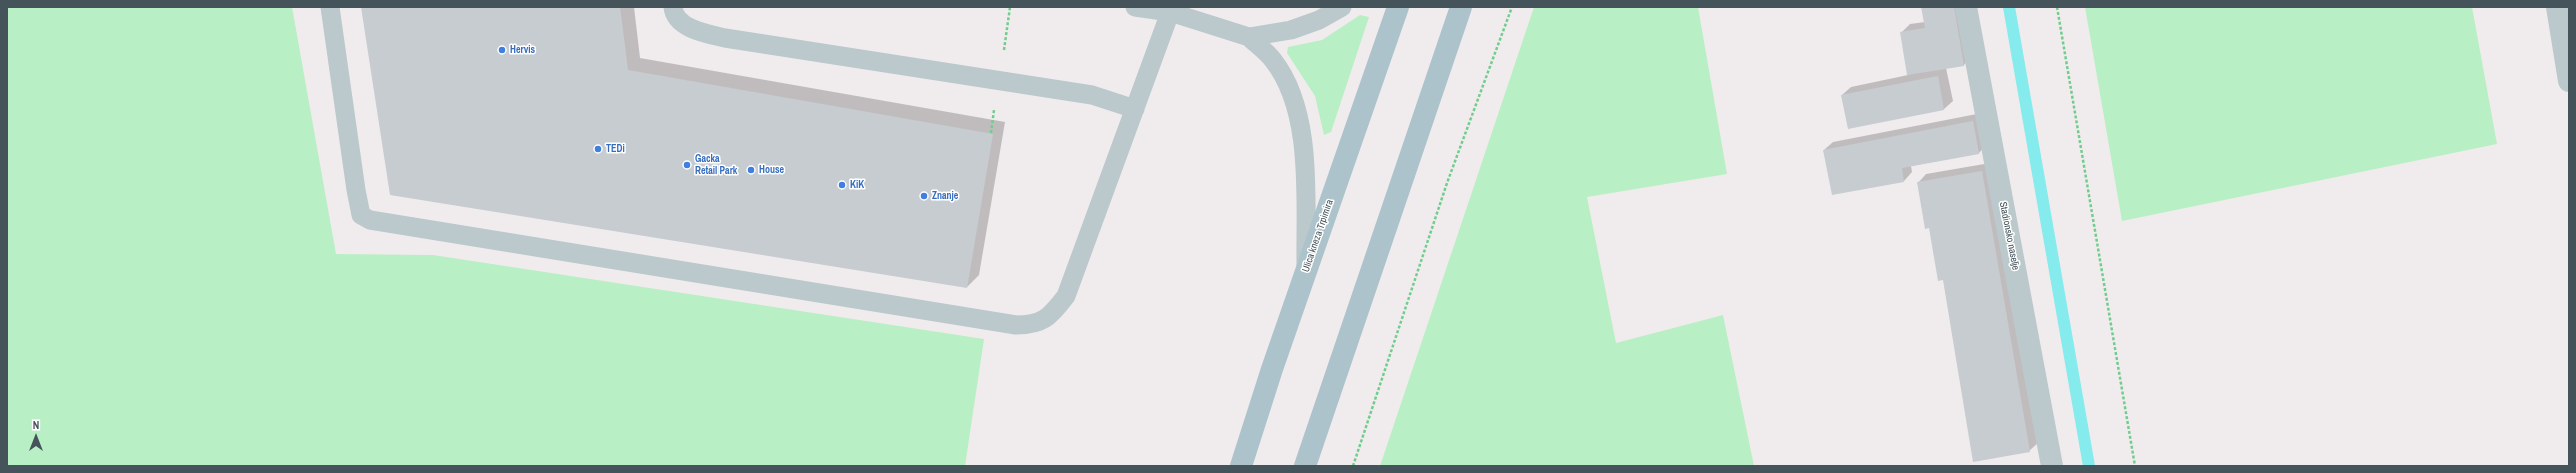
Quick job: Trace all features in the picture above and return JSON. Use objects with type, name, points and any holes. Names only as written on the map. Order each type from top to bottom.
[{"type":"main road","name":"Ulica kneza Trpimira","points":[[1241,466],[1306,269],[1398,7]]},
{"type":"main road","points":[[1305,466],[1461,7]]},
{"type":"street","name":"Stadionsko naselje","points":[[1966,7],[2052,466]]},
{"type":"street","points":[[2557,7],[2569,81]]},
{"type":"lane","points":[[330,7],[356,190],[362,215],[370,220],[1016,325],[1034,325],[1052,315],[1066,296],[1171,10]]},
{"type":"lane","points":[[673,7],[682,22],[697,31],[725,38],[1092,95],[1135,109]]},
{"type":"lane","points":[[1135,7],[1171,10],[1249,37],[1273,60],[1288,86],[1298,114],[1303,143],[1306,269]]},
{"type":"lane","points":[[1249,37],[1291,30],[1319,20],[1342,7]]},
{"type":"path","points":[[1353,466],[1447,183],[1512,7]]},
{"type":"path","points":[[2057,7],[2135,466]]},
{"type":"green space","points":[[7,7],[292,7],[336,254],[433,255],[984,339],[965,466],[7,466]]},
{"type":"green space","points":[[1534,7],[1698,7],[1727,174],[1587,197],[1616,343],[1723,315],[1754,466],[1380,466]]},
{"type":"green space","points":[[2085,7],[2472,7],[2497,144],[2122,221]]},
{"type":"green space","points":[[1360,15],[1369,17],[1331,132],[1324,135],[1315,96],[1287,53],[1288,47],[1322,40]]},
{"type":"building","name":"Gacka Retail Park","points":[[361,7],[620,7],[628,70],[993,134],[967,288],[390,195]]},
{"type":"building","points":[[1921,7],[1954,7],[1964,66],[1907,75],[1900,32],[1925,28]]},
{"type":"building","points":[[1938,76],[1944,110],[1848,129],[1841,95]]},
{"type":"building","points":[[1973,121],[1979,154],[1902,168],[1904,182],[1832,195],[1823,150]]},
{"type":"building","points":[[1982,171],[2030,452],[1973,462],[1943,280],[1938,281],[1929,228],[1925,229],[1917,182]]},
{"type":"waterway","points":[[2009,7],[2089,466]]},
{"type":"place","name":"Hervis","points":[[502,50]]},
{"type":"place","name":"TEDi","points":[[598,149]]},
{"type":"place","name":"Gacka Retail Park","points":[[687,165]]},
{"type":"place","name":"House","points":[[751,170]]},
{"type":"place","name":"KiK","points":[[842,185]]},
{"type":"place","name":"Znanje","points":[[924,196]]}]
